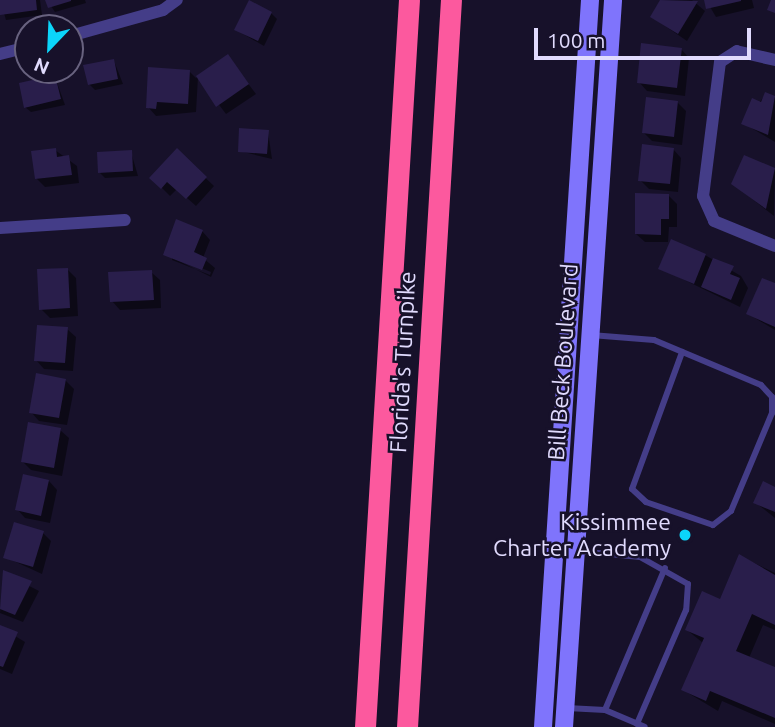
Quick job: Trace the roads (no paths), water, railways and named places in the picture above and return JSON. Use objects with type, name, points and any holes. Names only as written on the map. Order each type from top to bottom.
[{"type":"highway","name":"Florida's Turnpike","points":[[365,727],[409,0]]},
{"type":"highway","name":"Florida's Turnpike","points":[[407,727],[451,0]]},
{"type":"street","points":[[84,32],[163,10],[177,0]]},
{"type":"street","name":"Bill Beck Boulevard","points":[[543,727],[590,0]]},
{"type":"street","name":"Bill Beck Boulevard","points":[[564,727],[613,0]]},
{"type":"street","points":[[775,60],[737,51],[720,62],[711,104],[706,212],[775,246]]},
{"type":"street","points":[[0,228],[125,220]]},
{"type":"street","points":[[544,705],[565,707]]},
{"type":"lane","points":[[589,335],[647,338],[682,352],[761,385],[774,405],[731,511],[713,525],[646,502],[632,489],[682,352]]},
{"type":"lane","points":[[575,551],[640,557],[684,579],[689,599],[637,724]]},
{"type":"lane","points":[[605,710],[665,568]]},
{"type":"lane","points":[[565,707],[605,710],[645,727]]},
{"type":"place","name":"Kissimmee Charter Academy","points":[[685,535]]}]
